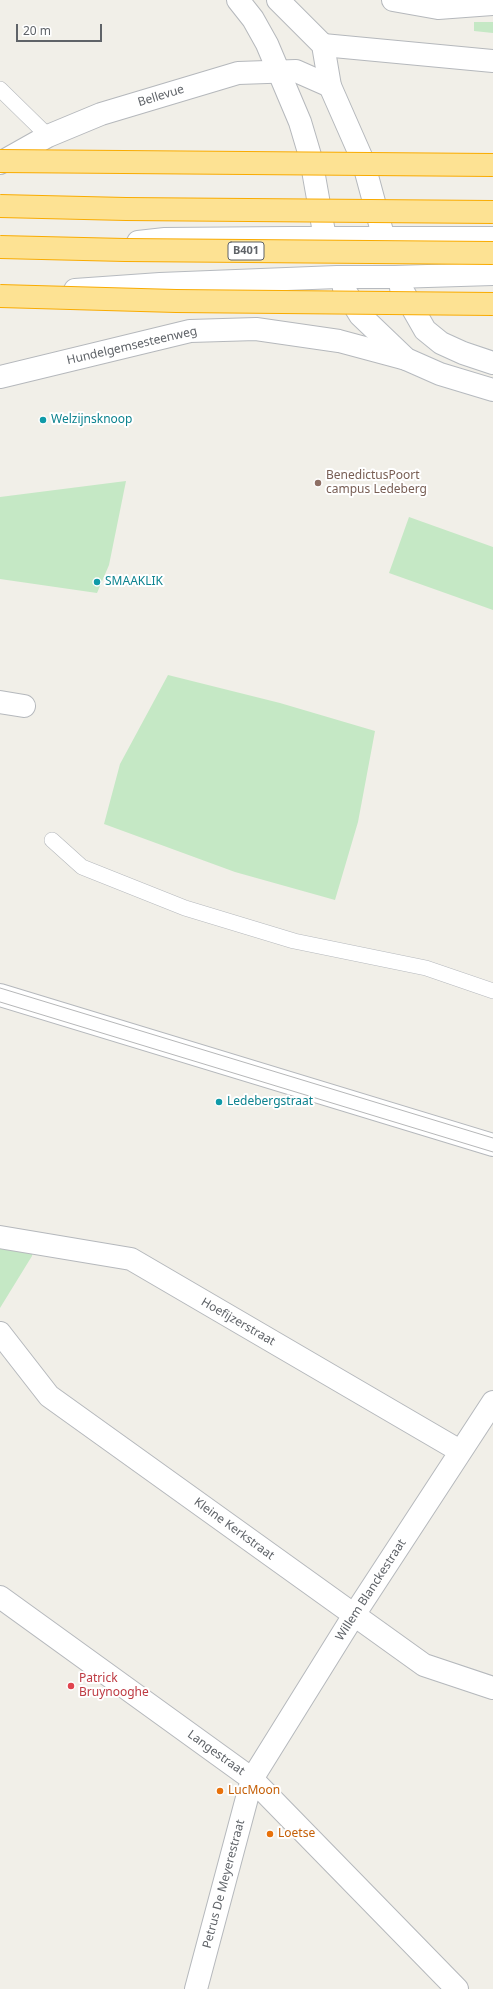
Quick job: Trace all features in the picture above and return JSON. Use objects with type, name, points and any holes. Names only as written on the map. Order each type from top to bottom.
[{"type":"highway","points":[[0,162],[493,165]]},
{"type":"highway","points":[[0,206],[134,209],[493,212]]},
{"type":"highway","name":"B401","points":[[0,247],[125,250],[493,253]]},
{"type":"highway","points":[[0,296],[176,301],[493,304]]},
{"type":"street","name":"Hundelgemsesteenweg","points":[[238,0],[253,19],[267,44],[300,122],[311,159],[325,238],[337,277],[360,315],[406,359]]},
{"type":"street","points":[[278,0],[323,45],[330,86],[364,161],[395,277],[425,330],[441,343],[463,353],[493,363]]},
{"type":"street","points":[[393,0],[438,8],[493,4]]},
{"type":"street","points":[[323,45],[493,61]]},
{"type":"street","name":"Bellevue","points":[[0,162],[48,136],[101,114],[238,73],[296,71],[330,86]]},
{"type":"street","points":[[0,254],[18,251],[165,239],[493,238]]},
{"type":"street","points":[[0,300],[47,293],[160,284],[337,277],[493,274]]},
{"type":"street","name":"Hundelgemsesteenweg","points":[[0,377],[190,331],[256,329],[339,341],[406,359],[440,374],[493,390]]},
{"type":"street","points":[[0,702],[24,706]]},
{"type":"street","points":[[0,995],[493,1145]]},
{"type":"street","name":"Hoefijzerstraat","points":[[0,1237],[131,1259],[460,1451]]},
{"type":"street","name":"Kleine Kerkstraat","points":[[0,1333],[49,1396],[424,1665],[493,1688]]},
{"type":"street","name":"Willem Blanckestraat","points":[[252,1779],[354,1615],[493,1402]]},
{"type":"street","name":"Langestraat","points":[[0,1597],[252,1779],[457,1989]]},
{"type":"street","name":"Petrus De Meyerestraat","points":[[196,1989],[252,1779]]},
{"type":"lane","points":[[0,89],[48,136]]},
{"type":"lane","points":[[52,840],[82,867],[185,908],[294,941],[426,968],[493,991]]},
{"type":"green space","points":[[474,22],[493,22],[493,33],[474,31]]},
{"type":"green space","points":[[126,481],[109,565],[97,593],[0,579],[0,497]]},
{"type":"green space","points":[[409,517],[493,547],[493,610],[389,573]]},
{"type":"green space","points":[[168,675],[280,703],[375,731],[358,822],[335,900],[235,872],[104,824],[120,764]]},
{"type":"green space","points":[[0,1244],[33,1249],[32,1256],[0,1308]]},
{"type":"tram line","points":[[0,988],[493,1138]]},
{"type":"tram line","points":[[0,1002],[493,1152]]},
{"type":"place","name":"Welzijnsknoop","points":[[43,420]]},
{"type":"place","name":"BenedictusPoort campus Ledeberg","points":[[318,483]]},
{"type":"place","name":"SMAAKLIK","points":[[97,582]]},
{"type":"place","name":"Ledebergstraat","points":[[219,1102]]},
{"type":"place","name":"Patrick Bruynooghe","points":[[71,1686]]},
{"type":"place","name":"LucMoon","points":[[220,1791]]},
{"type":"place","name":"Loetse","points":[[270,1834]]}]
